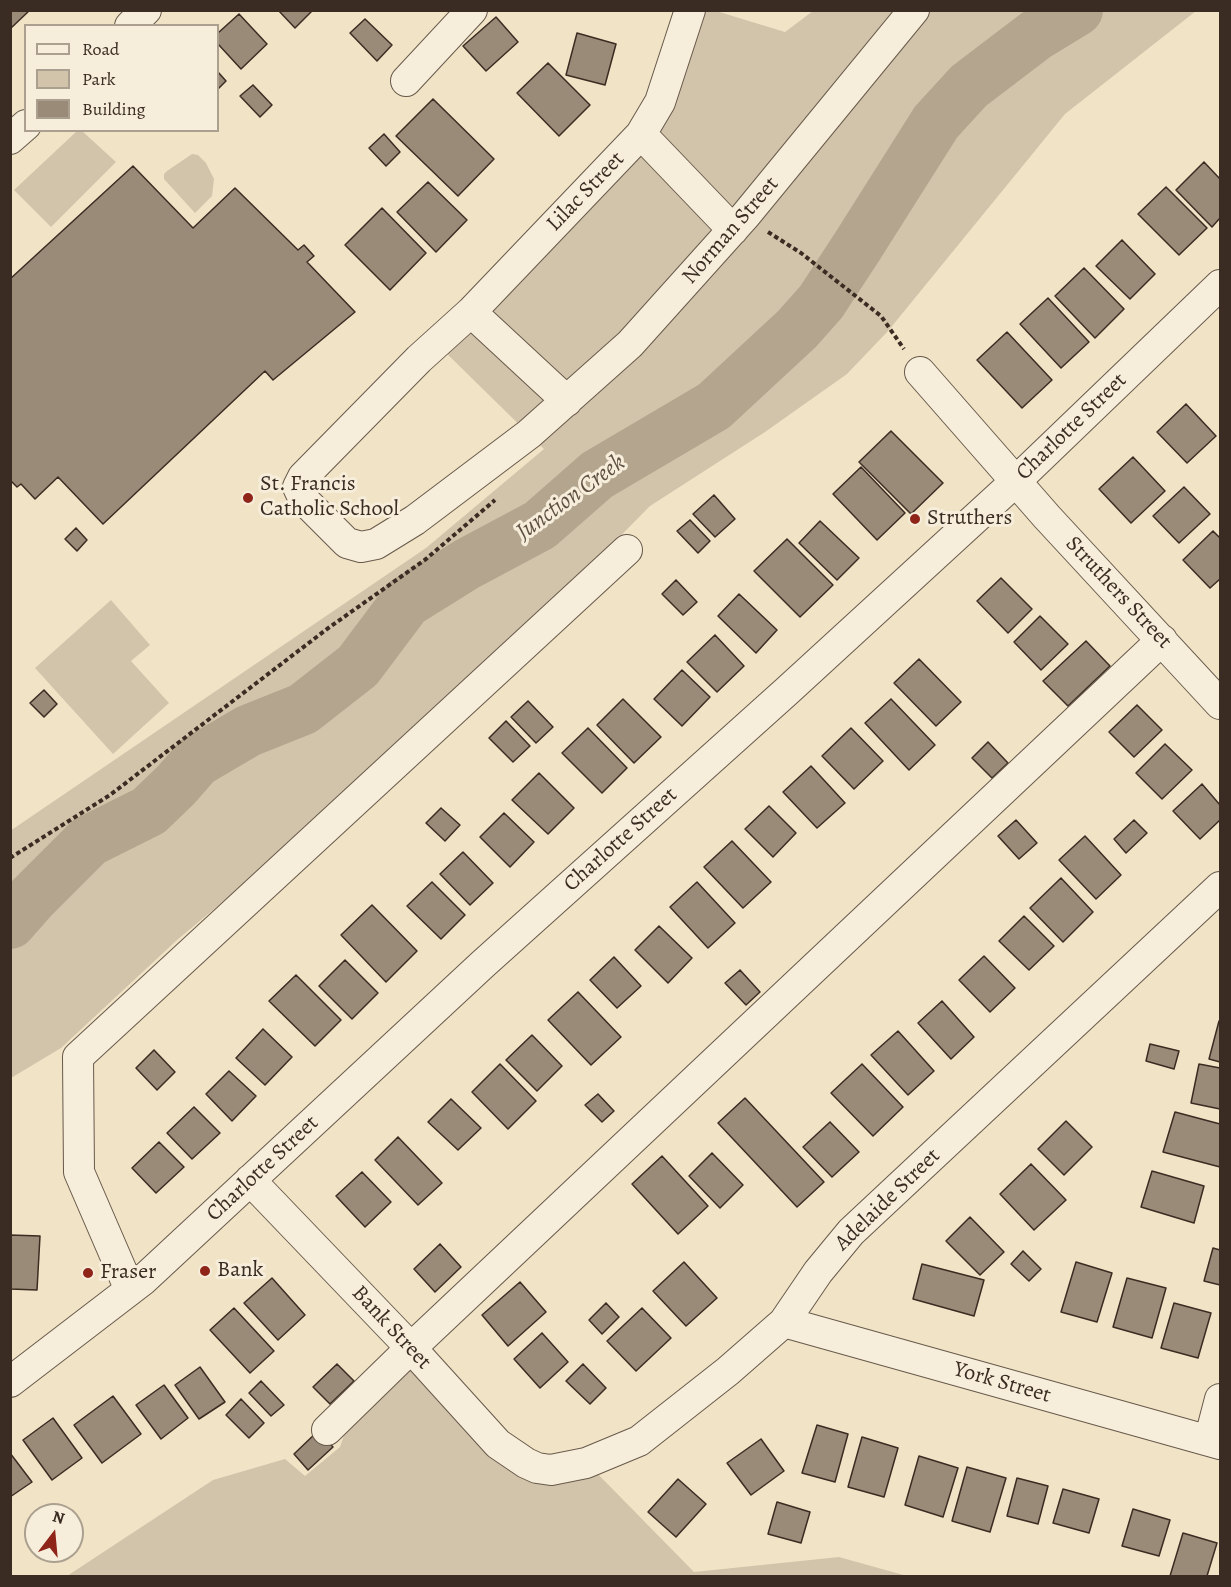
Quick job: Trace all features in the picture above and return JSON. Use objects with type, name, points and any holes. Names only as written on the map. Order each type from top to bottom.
[{"type":"street","points":[[132,24],[146,10]]},
{"type":"street","points":[[406,81],[472,10]]},
{"type":"street","name":"Lilac Street","points":[[529,434],[415,520],[376,544],[361,547],[347,543],[304,500],[298,487],[303,477],[419,359],[471,312],[641,134],[660,102],[690,10]]},
{"type":"street","name":"Norman Street","points":[[529,434],[630,344],[733,230],[914,10]]},
{"type":"street","points":[[10,139],[24,127]]},
{"type":"street","points":[[641,134],[733,230]]},
{"type":"street","name":"Charlotte Street","points":[[10,1382],[143,1280],[483,964],[787,691],[1016,481],[1221,285]]},
{"type":"street","points":[[471,312],[567,401]]},
{"type":"street","name":"Struthers Street","points":[[920,372],[1047,517],[1221,704]]},
{"type":"street","points":[[130,1290],[79,1172],[78,1057],[627,550]]},
{"type":"street","points":[[327,1430],[411,1348],[1162,640]]},
{"type":"street","name":"Adelaide Street","points":[[537,1468],[551,1470],[586,1463],[639,1441],[728,1371],[784,1322],[818,1272],[851,1232],[1221,887]]},
{"type":"street","name":"Bank Street","points":[[250,1180],[411,1348],[498,1444],[520,1460],[537,1468]]},
{"type":"street","name":"York Street","points":[[784,1322],[1215,1442]]},
{"type":"street","points":[[1215,1442],[1221,1399]]},
{"type":"path","points":[[771,234],[801,253],[881,316],[920,372]]},
{"type":"green space","points":[[692,11],[716,11],[785,32],[813,11],[1196,11],[1065,114],[888,331],[847,374],[765,432],[650,506],[484,674],[341,803],[177,940],[61,1048],[11,1078],[10,831],[426,548],[544,449],[439,346],[644,134]]},
{"type":"green space","points":[[76,132],[83,132],[116,162],[51,227],[14,190]]},
{"type":"green space","points":[[192,154],[198,155],[206,163],[214,179],[212,196],[195,213],[164,179],[167,171]]},
{"type":"green space","points":[[111,600],[150,645],[131,661],[169,703],[113,754],[35,668]]},
{"type":"green space","points":[[412,1345],[515,1455],[585,1461],[694,1572],[839,1557],[907,1576],[67,1576],[213,1480],[285,1459],[305,1476],[340,1447],[355,1402]]},
{"type":"building","points":[[10,10],[30,10],[10,29]]},
{"type":"building","points":[[278,10],[313,10],[295,28]]},
{"type":"building","points":[[239,14],[267,44],[241,69],[219,45],[219,32]]},
{"type":"building","points":[[496,17],[518,42],[486,71],[463,46]]},
{"type":"building","points":[[365,19],[392,45],[377,61],[350,33]]},
{"type":"building","points":[[577,33],[616,44],[605,85],[566,75]]},
{"type":"building","points":[[548,63],[590,105],[559,136],[517,93]]},
{"type":"building","points":[[219,73],[226,81],[219,88]]},
{"type":"building","points":[[253,85],[272,105],[260,117],[240,96]]},
{"type":"building","points":[[433,99],[494,159],[458,196],[396,136]]},
{"type":"building","points":[[384,134],[400,152],[386,166],[369,148]]},
{"type":"building","points":[[1204,162],[1220,179],[1220,218],[1212,227],[1176,190]]},
{"type":"building","points":[[133,166],[193,228],[235,188],[298,250],[304,245],[314,256],[307,262],[355,312],[273,380],[265,371],[103,524],[58,477],[35,499],[21,484],[17,487],[10,480],[10,279]]},
{"type":"building","points":[[428,182],[467,220],[436,252],[397,212]]},
{"type":"building","points":[[1166,187],[1207,228],[1179,255],[1138,214]]},
{"type":"building","points":[[382,208],[426,253],[390,290],[345,245]]},
{"type":"building","points":[[1122,240],[1155,274],[1130,299],[1096,266]]},
{"type":"building","points":[[1084,268],[1124,309],[1095,338],[1055,296]]},
{"type":"building","points":[[1048,298],[1089,342],[1061,368],[1020,324]]},
{"type":"building","points":[[1007,332],[1052,380],[1022,408],[977,360]]},
{"type":"building","points":[[1186,404],[1216,436],[1187,463],[1157,432]]},
{"type":"building","points":[[891,431],[943,483],[911,514],[859,462]]},
{"type":"building","points":[[1133,457],[1165,491],[1131,523],[1099,489]]},
{"type":"building","points":[[861,467],[905,513],[877,540],[833,494]]},
{"type":"building","points":[[1184,487],[1210,514],[1179,543],[1153,516]]},
{"type":"building","points":[[714,495],[735,519],[715,537],[693,514]]},
{"type":"building","points":[[690,520],[710,541],[698,553],[677,531]]},
{"type":"building","points":[[820,521],[859,558],[837,580],[799,543]]},
{"type":"building","points":[[76,528],[87,540],[77,551],[65,539]]},
{"type":"building","points":[[1213,531],[1220,538],[1220,579],[1210,588],[1183,560]]},
{"type":"building","points":[[787,539],[833,585],[800,617],[754,571]]},
{"type":"building","points":[[1001,578],[1032,609],[1008,633],[977,601]]},
{"type":"building","points":[[676,580],[697,602],[683,615],[662,594]]},
{"type":"building","points":[[739,594],[777,630],[756,653],[718,616]]},
{"type":"building","points":[[1040,616],[1068,644],[1041,670],[1014,642]]},
{"type":"building","points":[[715,635],[744,666],[717,692],[687,662]]},
{"type":"building","points":[[1086,641],[1110,666],[1068,706],[1043,681]]},
{"type":"building","points":[[919,659],[961,702],[936,726],[894,683]]},
{"type":"building","points":[[682,670],[710,697],[682,726],[654,699]]},
{"type":"building","points":[[44,690],[57,704],[44,717],[30,703]]},
{"type":"building","points":[[623,699],[661,737],[634,763],[597,725]]},
{"type":"building","points":[[891,699],[935,745],[909,770],[865,723]]},
{"type":"building","points":[[528,701],[553,727],[536,743],[511,717]]},
{"type":"building","points":[[1137,705],[1162,730],[1134,757],[1109,732]]},
{"type":"building","points":[[506,721],[530,746],[513,762],[489,738]]},
{"type":"building","points":[[588,728],[627,768],[602,793],[562,753]]},
{"type":"building","points":[[851,728],[883,761],[854,789],[822,756]]},
{"type":"building","points":[[988,742],[1008,763],[992,778],[972,758]]},
{"type":"building","points":[[1165,744],[1192,770],[1162,799],[1136,773]]},
{"type":"building","points":[[811,766],[845,803],[817,828],[783,792]]},
{"type":"building","points":[[539,773],[574,808],[548,834],[512,800]]},
{"type":"building","points":[[1202,784],[1220,805],[1220,820],[1200,839],[1173,811]]},
{"type":"building","points":[[769,806],[796,833],[773,857],[745,829]]},
{"type":"building","points":[[441,808],[460,825],[445,841],[426,823]]},
{"type":"building","points":[[504,813],[534,842],[510,867],[480,837]]},
{"type":"building","points":[[1016,820],[1037,843],[1019,859],[998,836]]},
{"type":"building","points":[[1134,820],[1147,833],[1126,853],[1114,839]]},
{"type":"building","points":[[1085,836],[1121,875],[1096,899],[1059,860]]},
{"type":"building","points":[[732,841],[771,882],[743,908],[704,867]]},
{"type":"building","points":[[463,852],[493,883],[470,905],[440,874]]},
{"type":"building","points":[[1061,878],[1093,912],[1063,942],[1030,908]]},
{"type":"building","points":[[432,882],[465,915],[441,939],[407,906]]},
{"type":"building","points":[[697,882],[735,923],[708,948],[670,907]]},
{"type":"building","points":[[372,905],[417,951],[386,982],[341,935]]},
{"type":"building","points":[[1024,916],[1054,946],[1029,970],[999,941]]},
{"type":"building","points":[[659,926],[692,958],[668,983],[635,950]]},
{"type":"building","points":[[984,956],[1015,988],[990,1012],[959,980]]},
{"type":"building","points":[[614,957],[641,986],[617,1008],[590,980]]},
{"type":"building","points":[[345,960],[378,993],[352,1019],[319,986]]},
{"type":"building","points":[[740,970],[760,992],[746,1005],[725,983]]},
{"type":"building","points":[[296,975],[341,1020],[315,1046],[269,1001]]},
{"type":"building","points":[[578,992],[621,1037],[591,1065],[548,1020]]},
{"type":"building","points":[[942,1001],[974,1037],[951,1059],[918,1023]]},
{"type":"building","points":[[1220,1022],[1220,1062],[1209,1059]]},
{"type":"building","points":[[263,1029],[292,1057],[265,1085],[236,1058]]},
{"type":"building","points":[[898,1031],[934,1071],[908,1095],[871,1055]]},
{"type":"building","points":[[532,1035],[562,1066],[537,1091],[506,1060]]},
{"type":"building","points":[[1150,1044],[1179,1051],[1174,1069],[1146,1061]]},
{"type":"building","points":[[154,1050],[175,1072],[157,1090],[136,1068]]},
{"type":"building","points":[[500,1064],[536,1101],[508,1129],[472,1092]]},
{"type":"building","points":[[862,1064],[903,1107],[873,1136],[831,1093]]},
{"type":"building","points":[[1199,1064],[1220,1068],[1220,1109],[1191,1103]]},
{"type":"building","points":[[229,1071],[256,1096],[232,1121],[206,1094]]},
{"type":"building","points":[[598,1094],[614,1111],[602,1122],[585,1105]]},
{"type":"building","points":[[745,1098],[824,1182],[797,1207],[718,1123]]},
{"type":"building","points":[[451,1099],[481,1128],[458,1150],[428,1122]]},
{"type":"building","points":[[194,1107],[220,1133],[192,1159],[167,1133]]},
{"type":"building","points":[[1175,1112],[1220,1124],[1220,1167],[1163,1152]]},
{"type":"building","points":[[1066,1121],[1092,1147],[1064,1175],[1038,1149]]},
{"type":"building","points":[[830,1122],[859,1152],[832,1177],[803,1147]]},
{"type":"building","points":[[398,1137],[442,1183],[418,1205],[375,1160]]},
{"type":"building","points":[[159,1142],[184,1167],[156,1193],[132,1168]]},
{"type":"building","points":[[712,1153],[743,1185],[720,1208],[689,1176]]},
{"type":"building","points":[[662,1156],[708,1206],[678,1234],[632,1184]]},
{"type":"building","points":[[1031,1164],[1066,1200],[1034,1230],[1000,1194]]},
{"type":"building","points":[[1152,1171],[1204,1186],[1194,1223],[1141,1207]]},
{"type":"building","points":[[362,1172],[391,1202],[365,1227],[336,1196]]},
{"type":"building","points":[[970,1217],[1004,1252],[980,1275],[946,1241]]},
{"type":"building","points":[[10,1235],[40,1236],[37,1290],[10,1289]]},
{"type":"building","points":[[440,1244],[461,1267],[435,1292],[414,1269]]},
{"type":"building","points":[[1213,1248],[1220,1250],[1220,1285],[1204,1281]]},
{"type":"building","points":[[1023,1251],[1041,1269],[1029,1281],[1011,1264]]},
{"type":"building","points":[[684,1262],[717,1298],[686,1326],[653,1291]]},
{"type":"building","points":[[1076,1262],[1112,1273],[1097,1322],[1061,1312]]},
{"type":"building","points":[[922,1264],[984,1280],[974,1316],[913,1299]]},
{"type":"building","points":[[272,1278],[305,1315],[278,1340],[244,1303]]},
{"type":"building","points":[[1127,1278],[1166,1288],[1152,1338],[1113,1327]]},
{"type":"building","points":[[520,1282],[546,1312],[508,1346],[482,1315]]},
{"type":"building","points":[[606,1303],[619,1317],[602,1334],[589,1320]]},
{"type":"building","points":[[1174,1303],[1211,1313],[1198,1358],[1161,1348]]},
{"type":"building","points":[[234,1308],[274,1351],[250,1373],[210,1330]]},
{"type":"building","points":[[642,1308],[671,1338],[636,1371],[607,1341]]},
{"type":"building","points":[[542,1333],[568,1362],[540,1388],[514,1359]]},
{"type":"building","points":[[337,1364],[354,1381],[330,1404],[313,1387]]},
{"type":"building","points":[[583,1364],[606,1388],[590,1404],[566,1381]]},
{"type":"building","points":[[200,1367],[225,1402],[199,1419],[175,1385]]},
{"type":"building","points":[[261,1381],[284,1405],[271,1416],[249,1393]]},
{"type":"building","points":[[164,1385],[188,1418],[161,1439],[136,1405]]},
{"type":"building","points":[[113,1396],[141,1434],[102,1463],[74,1425]]},
{"type":"building","points":[[241,1399],[264,1423],[249,1438],[226,1415]]},
{"type":"building","points":[[53,1418],[82,1458],[52,1480],[23,1440]]},
{"type":"building","points":[[817,1425],[848,1434],[835,1482],[802,1473]]},
{"type":"building","points":[[318,1431],[333,1447],[308,1470],[294,1454]]},
{"type":"building","points":[[862,1437],[898,1448],[884,1497],[848,1487]]},
{"type":"building","points":[[761,1439],[784,1471],[751,1495],[727,1463]]},
{"type":"building","points":[[10,1453],[32,1482],[10,1497]]},
{"type":"building","points":[[919,1456],[958,1468],[943,1517],[905,1505]]},
{"type":"building","points":[[967,1467],[1006,1478],[990,1532],[952,1521]]},
{"type":"building","points":[[1017,1478],[1048,1486],[1038,1524],[1007,1516]]},
{"type":"building","points":[[678,1479],[706,1504],[676,1537],[648,1512]]},
{"type":"building","points":[[1063,1489],[1099,1499],[1089,1533],[1053,1523]]},
{"type":"building","points":[[777,1502],[810,1512],[801,1543],[768,1534]]},
{"type":"building","points":[[1133,1509],[1170,1520],[1159,1556],[1122,1546]]},
{"type":"building","points":[[1183,1533],[1217,1543],[1207,1576],[1170,1576]]},
{"type":"waterway","name":"Junction Creek","points":[[10,923],[89,841],[149,811],[197,761],[248,731],[303,709],[358,666],[406,602],[467,564],[540,525],[597,475],[714,406],[797,329],[821,302],[936,122],[969,86],[1036,35],[1077,10]]},
{"type":"place","name":"St. Francis Catholic School","points":[[248,498]]},
{"type":"place","name":"Struthers","points":[[915,519]]},
{"type":"place","name":"Bank","points":[[205,1271]]},
{"type":"place","name":"Fraser","points":[[88,1273]]}]
